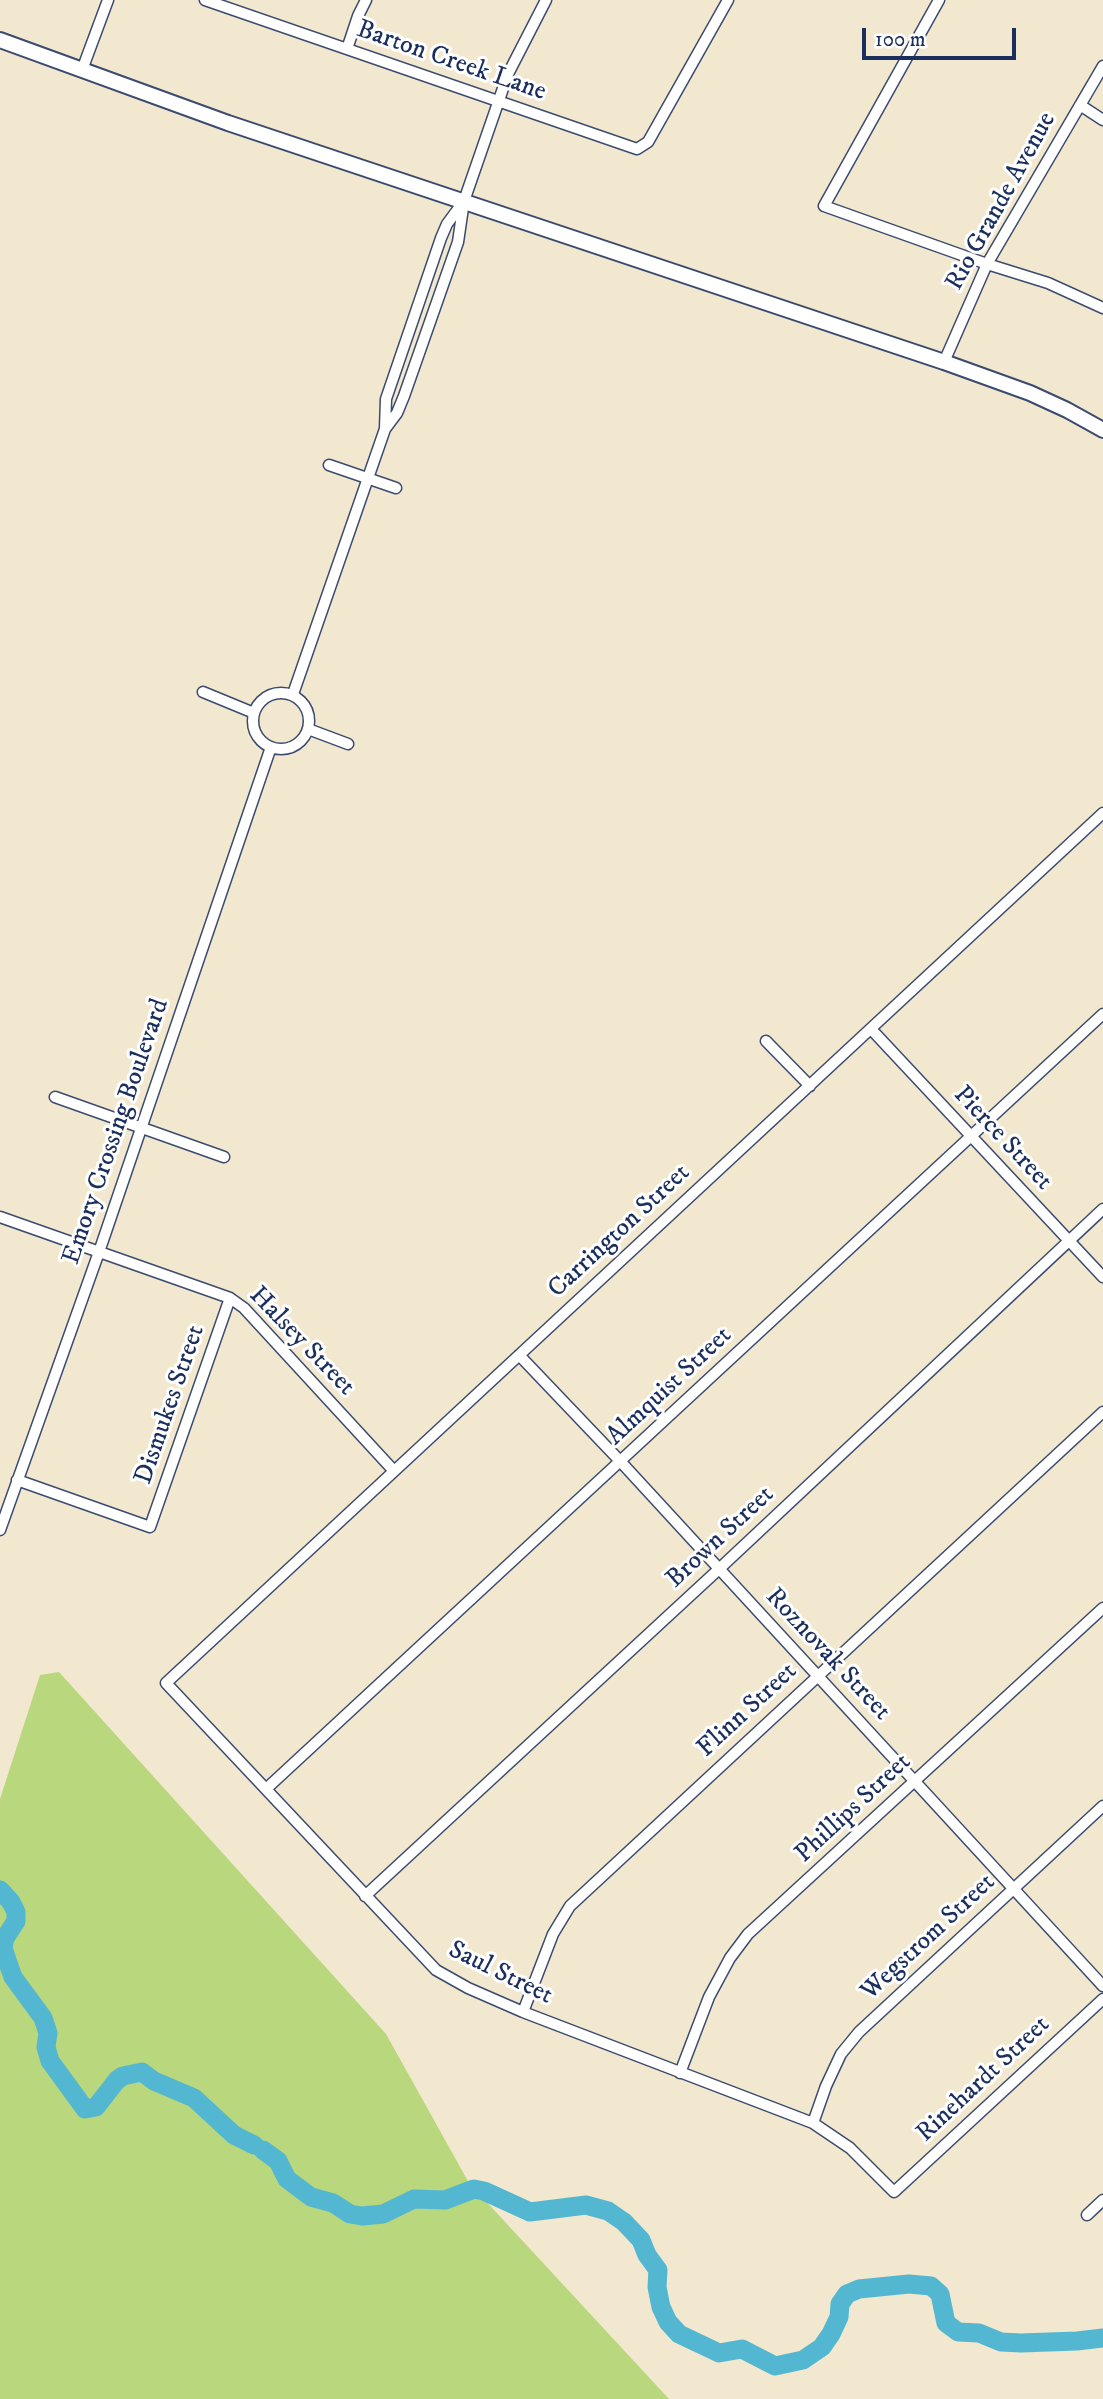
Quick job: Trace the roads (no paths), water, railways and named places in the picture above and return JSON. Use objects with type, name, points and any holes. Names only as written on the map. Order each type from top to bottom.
[{"type":"main road","points":[[0,40],[228,123],[944,362],[1030,393],[1103,430]]},
{"type":"street","points":[[82,70],[108,0]]},
{"type":"street","name":"Barton Creek Lane","points":[[205,0],[637,149],[648,142],[728,0]]},
{"type":"street","points":[[347,49],[359,11],[366,0]]},
{"type":"street","points":[[385,429],[397,413],[404,396],[458,242],[464,201],[508,74],[546,0]]},
{"type":"street","points":[[939,0],[824,206],[1048,283],[1103,308]]},
{"type":"street","name":"Rio Grande Avenue","points":[[944,362],[988,264],[1103,66]]},
{"type":"street","points":[[1080,105],[1103,120]]},
{"type":"street","points":[[293,694],[385,429],[386,400],[441,239],[447,224],[464,201]]},
{"type":"street","points":[[329,465],[396,488]]},
{"type":"street","points":[[203,692],[254,713]]},
{"type":"street","points":[[284,692],[293,694],[307,708],[310,717],[308,729],[299,743],[290,747],[271,747],[257,736],[254,713],[267,696],[284,692]]},
{"type":"street","points":[[308,729],[348,744]]},
{"type":"street","name":"Emory Crossing Boulevard","points":[[0,1530],[99,1251],[271,747]]},
{"type":"street","name":"Carrington Street","points":[[166,1683],[1103,813]]},
{"type":"street","name":"Almquist Street","points":[[266,1789],[1103,1014]]},
{"type":"street","name":"Pierce Street","points":[[871,1030],[1103,1277]]},
{"type":"street","points":[[766,1041],[810,1086]]},
{"type":"street","points":[[55,1097],[224,1157]]},
{"type":"street","name":"Brown Street","points":[[365,1896],[1103,1209]]},
{"type":"street","name":"Halsey Street","points":[[0,1217],[230,1298],[244,1308],[394,1471]]},
{"type":"street","name":"Dismukes Street","points":[[17,1480],[150,1527],[230,1298]]},
{"type":"street","name":"Roznovak Street","points":[[519,1355],[620,1461],[1103,1986]]},
{"type":"street","name":"Flinn Street","points":[[523,2011],[553,1934],[569,1906],[1103,1412]]},
{"type":"street","name":"Phillips Street","points":[[680,2073],[709,1997],[730,1958],[748,1934],[1103,1608]]},
{"type":"street","name":"Saul Street","points":[[166,1683],[436,1970],[468,1988],[523,2011],[813,2123],[850,2148],[894,2192]]},
{"type":"street","name":"Wegstrom Street","points":[[813,2123],[825,2086],[841,2054],[859,2032],[1103,1806]]},
{"type":"street","name":"Rinehardt Street","points":[[894,2192],[1103,1999]]},
{"type":"street","points":[[1087,2215],[1103,2200]]},
{"type":"waterway","points":[[0,1890],[16,1912],[16,1921],[5,1938],[3,1948],[13,1977],[43,2018],[48,2033],[46,2047],[50,2061],[85,2109],[96,2107],[123,2076],[142,2072],[154,2081],[194,2098],[234,2135],[254,2145]]},
{"type":"waterway","points":[[263,2150],[278,2161],[287,2179],[311,2197],[333,2203],[350,2214],[383,2214],[414,2199],[445,2200],[474,2189],[530,2212],[586,2205],[608,2211],[624,2222],[641,2240],[647,2255],[658,2270],[657,2287],[661,2307],[668,2322],[679,2334],[719,2353],[742,2349],[775,2366],[803,2360],[822,2347],[831,2334],[839,2317],[840,2304],[847,2294],[859,2289],[909,2284],[931,2286],[940,2294],[946,2323],[958,2332],[979,2333],[1001,2342],[1021,2343],[1103,2338]]}]
